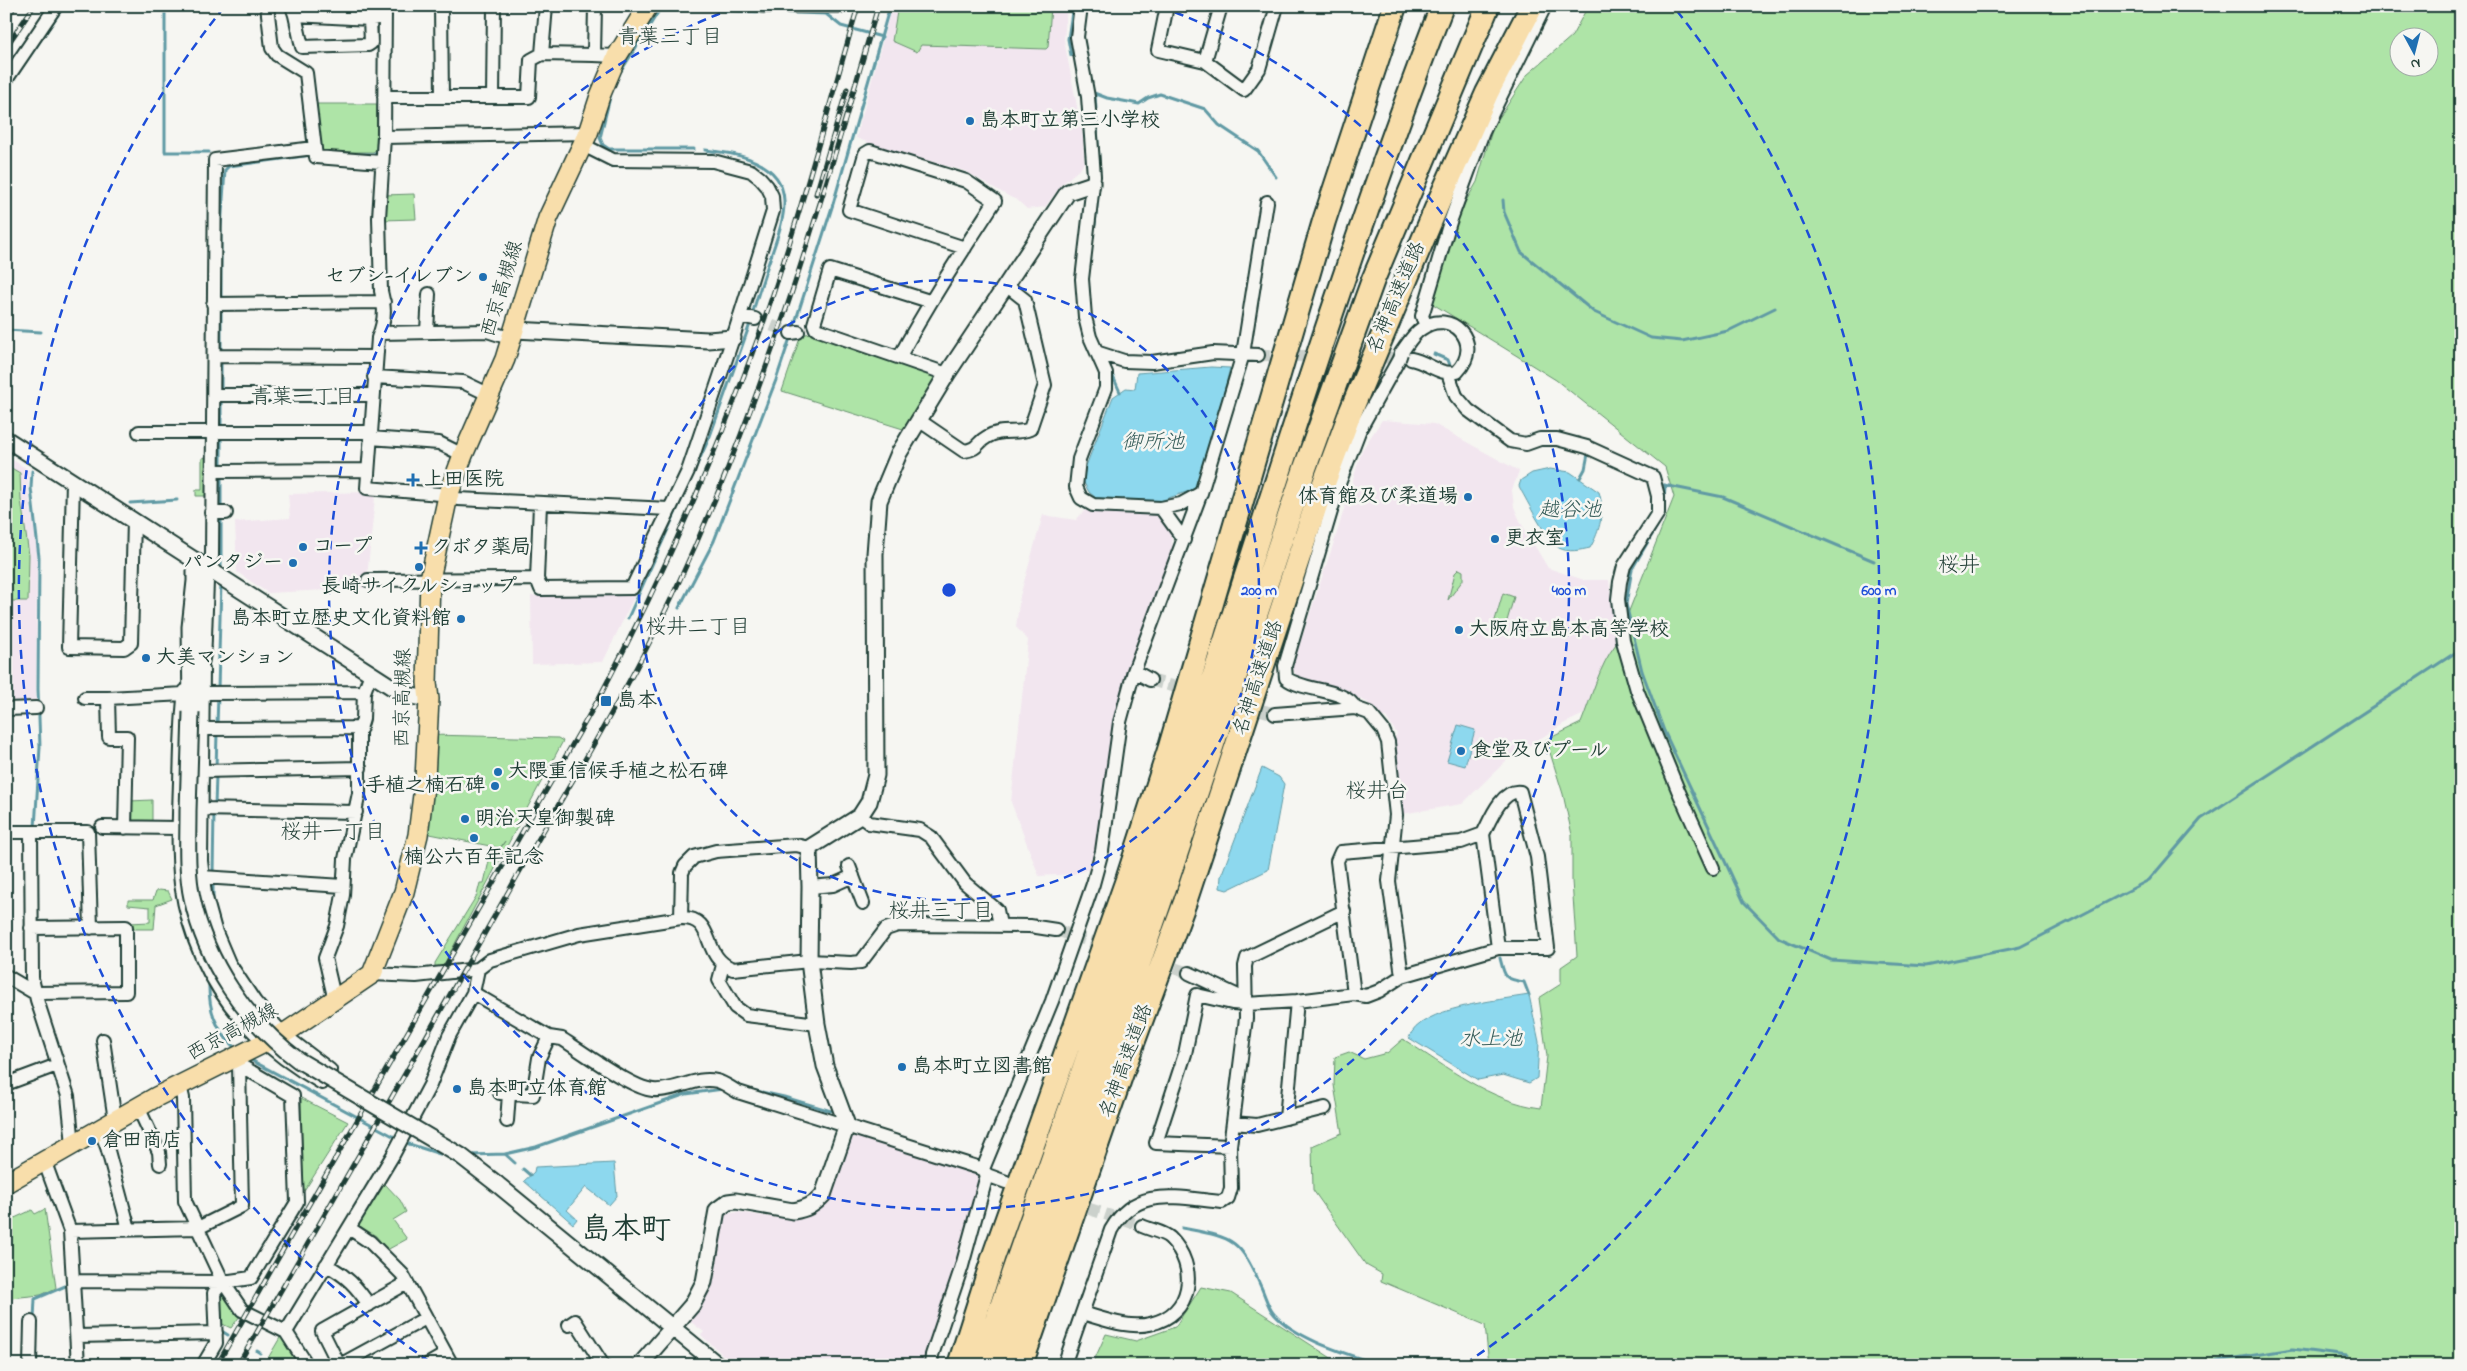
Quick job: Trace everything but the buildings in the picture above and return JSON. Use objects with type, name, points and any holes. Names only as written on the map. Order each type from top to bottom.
[{"type":"highway","points":[[959,1365],[998,1246],[1128,877],[1172,740],[1324,221],[1394,6]]},
{"type":"highway","name":"名神高速道路","points":[[981,1365],[1147,882],[1296,418],[1387,153],[1442,6]]},
{"type":"highway","name":"名神高速道路","points":[[1000,1365],[1165,888],[1305,468],[1373,280],[1488,6]]},
{"type":"highway","name":"名神高速道路","points":[[1021,1365],[1122,1073],[1185,902],[1318,499],[1347,422],[1448,182],[1487,93],[1532,6]]},
{"type":"main road","name":"西京高槻線","points":[[6,1184],[44,1160],[138,1107],[283,1034],[372,974],[404,892],[413,862],[425,779],[429,699],[427,684],[430,579],[448,496],[463,455],[490,395],[514,334],[548,218],[586,139],[600,96],[618,56],[648,6]]},
{"type":"street","points":[[6,80],[56,6]]},
{"type":"street","points":[[267,6],[272,48],[277,55],[306,73],[315,151]]},
{"type":"street","points":[[441,6],[442,97]]},
{"type":"street","points":[[493,97],[494,6]]},
{"type":"street","points":[[542,54],[546,6]]},
{"type":"street","points":[[594,55],[595,6]]},
{"type":"street","points":[[763,6],[841,6]]},
{"type":"street","points":[[1081,6],[1077,37],[1087,92],[1094,176],[1082,279],[1085,317],[1090,337],[1102,354],[1106,373],[1106,388],[1079,459],[1076,487],[1081,498],[1093,505],[1161,508],[1181,504],[1201,493]]},
{"type":"street","points":[[1167,6],[1158,50],[1204,61],[1244,90],[1259,69],[1277,6]]},
{"type":"street","points":[[1204,61],[1221,6]]},
{"type":"street","points":[[1355,708],[1353,703],[1338,696],[1293,684],[1286,678],[1285,666],[1340,481],[1360,429],[1419,331],[1450,222],[1483,132],[1545,6]]},
{"type":"street","points":[[370,19],[371,43],[368,45],[302,47],[293,11],[370,19],[385,12],[384,137],[378,218],[384,324],[380,333],[376,356],[367,488],[448,496],[458,499],[669,509]]},
{"type":"street","points":[[384,98],[529,97],[531,60],[542,54],[618,56]]},
{"type":"street","points":[[384,137],[586,139],[613,160],[713,161],[751,171],[760,178],[772,196],[772,211],[734,338],[688,471],[632,588],[541,589],[537,579],[540,504]]},
{"type":"street","points":[[200,563],[212,556],[218,513],[219,433],[214,395],[217,344],[213,304],[215,160],[315,151],[381,162]]},
{"type":"street","points":[[900,356],[929,301],[964,248],[995,201],[966,181],[870,151],[865,154],[849,210],[964,248]]},
{"type":"street","points":[[680,918],[682,874],[685,866],[694,857],[716,851],[796,845],[808,848],[860,816],[869,802],[876,775],[875,554],[879,501],[899,453],[947,374],[1068,192],[1092,184]]},
{"type":"street","points":[[931,1365],[932,1355],[962,1266],[985,1172],[1052,1001],[1093,884],[1102,851],[1120,722],[1134,671],[1201,493],[1244,351],[1267,202]]},
{"type":"street","points":[[929,301],[830,270],[814,324],[816,329],[900,356],[947,374]]},
{"type":"street","points":[[920,421],[964,451],[975,449],[986,437],[997,433],[1020,433],[1030,429],[1045,385],[1025,300],[1006,285]]},
{"type":"street","points":[[428,331],[429,294]]},
{"type":"street","points":[[213,304],[384,302]]},
{"type":"street","points":[[740,316],[755,319]]},
{"type":"street","points":[[1404,357],[1424,361],[1441,373],[1451,373],[1467,356],[1468,343],[1464,332],[1451,324],[1440,322],[1419,331]]},
{"type":"street","points":[[380,333],[486,331],[514,334],[708,340],[734,338]]},
{"type":"street","points":[[217,344],[228,356],[376,356]]},
{"type":"street","points":[[1102,354],[1124,361],[1152,362],[1212,353],[1244,351],[1258,355]]},
{"type":"street","points":[[1451,373],[1456,396],[1468,410],[1510,441],[1532,442],[1557,439],[1587,447],[1653,477],[1656,483],[1658,513],[1624,566],[1620,582],[1618,598],[1623,640],[1637,690],[1713,868]]},
{"type":"street","points":[[374,377],[463,382],[490,395]]},
{"type":"street","points":[[214,395],[373,395]]},
{"type":"street","points":[[140,432],[370,435],[439,443],[463,455]]},
{"type":"street","points":[[6,438],[403,693],[429,699]]},
{"type":"street","points":[[219,471],[367,470]]},
{"type":"street","points":[[73,481],[69,647],[124,648],[131,643],[134,520]]},
{"type":"street","points":[[1161,508],[1184,540]]},
{"type":"street","points":[[200,563],[197,649],[191,712],[188,832],[192,897],[200,924],[223,976],[254,1021],[276,1043],[298,1060],[461,1156],[718,1365]]},
{"type":"street","points":[[368,580],[537,579]]},
{"type":"street","points":[[197,649],[204,693],[201,809],[202,877],[215,930],[229,963],[255,1002],[283,1034],[330,1070],[322,1083],[289,1063],[244,1055]]},
{"type":"street","points":[[70,1231],[198,1228],[242,1206],[244,1055],[241,1020],[224,998],[202,957],[185,901],[178,828],[184,694],[197,649]]},
{"type":"street","points":[[1134,671],[1150,680]]},
{"type":"street","points":[[336,1000],[325,958],[338,926],[345,859],[356,812],[360,768],[360,728],[363,719],[364,692],[371,673]]},
{"type":"street","points":[[204,693],[364,692]]},
{"type":"street","points":[[85,698],[184,694]]},
{"type":"street","points":[[108,698],[109,737],[127,737],[125,828]]},
{"type":"street","points":[[6,710],[36,708]]},
{"type":"street","points":[[1274,714],[1355,708],[1369,713],[1376,720],[1388,742],[1396,815],[1388,881],[1402,976]]},
{"type":"street","points":[[203,729],[360,728]]},
{"type":"street","points":[[202,772],[360,768]]},
{"type":"street","points":[[1230,1146],[1156,1143],[1185,1054],[1197,995],[1232,1003],[1246,1004],[1297,1001],[1354,994],[1366,996],[1379,991],[1402,976],[1498,948],[1548,948],[1537,857],[1520,792],[1514,791],[1506,795],[1484,834],[1498,948]]},
{"type":"street","points":[[201,809],[356,812]]},
{"type":"street","points":[[860,816],[869,823],[920,830],[931,837],[965,883],[997,910],[1000,926]]},
{"type":"street","points":[[102,827],[178,828]]},
{"type":"street","points":[[6,832],[88,832],[91,928]]},
{"type":"street","points":[[31,832],[31,928],[35,993],[68,1096],[73,1144]]},
{"type":"street","points":[[1354,994],[1337,861],[1341,852],[1461,842],[1484,834]]},
{"type":"street","points":[[640,1365],[692,1305],[704,1282],[716,1210],[728,1202],[736,1201],[793,1211],[802,1210],[814,1204],[823,1195],[847,1125],[825,1066],[809,961],[810,887],[808,848]]},
{"type":"street","points":[[810,887],[833,885],[851,871],[863,903]]},
{"type":"street","points":[[202,877],[343,886]]},
{"type":"street","points":[[1064,1365],[1111,1230],[1119,1215],[1132,1204],[1144,1200],[1159,1198],[1222,1202],[1228,1198],[1232,1188],[1230,1146],[1246,1004],[1245,966],[1247,958],[1344,911]]},
{"type":"street","points":[[372,974],[416,976],[478,969],[490,960],[579,934],[652,924],[680,918],[690,918],[698,922],[704,928],[715,956],[723,965],[733,968],[809,961],[861,962],[886,929],[898,925],[1030,926],[1056,930]]},
{"type":"street","points":[[6,976],[35,993],[126,992],[126,927],[31,928]]},
{"type":"street","points":[[723,965],[718,980],[732,1003],[746,1015],[818,1024]]},
{"type":"street","points":[[286,1332],[393,1155],[430,1086],[449,1036],[473,992],[478,969]]},
{"type":"street","points":[[1189,973],[1236,995],[1246,1004]]},
{"type":"street","points":[[473,992],[549,1037],[562,1040],[637,1085],[652,1090],[668,1090],[706,1079],[985,1172],[1006,1182]]},
{"type":"street","points":[[1286,1118],[1297,1001]]},
{"type":"street","points":[[507,1120],[505,1094],[530,1096],[535,1093],[540,1058],[549,1037]]},
{"type":"street","points":[[104,1040],[108,1147],[129,1229]]},
{"type":"street","points":[[73,1281],[223,1282],[252,1278],[297,1202],[293,1096],[244,1055]]},
{"type":"street","points":[[6,1084],[58,1065]]},
{"type":"street","points":[[180,1086],[183,1098],[186,1202],[223,1282],[242,1310],[286,1332],[307,1365]]},
{"type":"street","points":[[138,1107],[159,1152],[160,1164]]},
{"type":"street","points":[[1233,1123],[1257,1125],[1325,1108]]},
{"type":"street","points":[[44,1160],[70,1231],[78,1365]]},
{"type":"street","points":[[1082,1313],[1135,1326],[1151,1324],[1172,1316],[1184,1298],[1190,1276],[1183,1254],[1169,1237],[1142,1226]]},
{"type":"street","points":[[349,1228],[370,1242],[403,1275],[408,1283],[449,1359],[427,1365]]},
{"type":"street","points":[[326,1265],[347,1277],[357,1287],[369,1305]]},
{"type":"street","points":[[203,1365],[216,1344],[214,1293],[223,1282]]},
{"type":"street","points":[[408,1283],[322,1331],[340,1365],[426,1318]]},
{"type":"street","points":[[576,1321],[603,1365]]},
{"type":"street","points":[[30,1322],[30,1365]]},
{"type":"street","points":[[77,1336],[216,1333]]},
{"type":"shaded area","name":"島本町立第三小学校","points":[[892,6],[1067,6],[1064,40],[1083,137],[1084,162],[1081,168],[1062,184],[1045,207],[1027,209],[1017,200],[965,171],[880,147],[856,138]]},
{"type":"shaded area","name":"大阪府立島本高等学校","points":[[1382,420],[1434,424],[1519,471],[1512,490],[1514,507],[1521,523],[1548,568],[1584,580],[1609,580],[1618,659],[1603,705],[1565,723],[1509,758],[1462,804],[1402,814],[1393,741],[1397,734],[1386,717],[1380,717],[1367,702],[1345,693],[1298,679],[1292,667],[1335,539],[1362,450]]},
{"type":"shaded area","points":[[6,456],[29,470],[28,488],[37,549],[36,703],[6,704]]},
{"type":"shaded area","name":"コープ","points":[[371,492],[375,497],[366,588],[268,593],[237,572],[235,522],[290,518],[288,494]]},
{"type":"shaded area","points":[[1085,510],[1151,513],[1162,517],[1170,527],[1173,548],[1122,688],[1092,868],[1074,874],[1039,876],[1011,802],[1028,640],[1016,627],[1020,596],[1043,515],[1076,520]]},
{"type":"shaded area","points":[[635,595],[603,662],[532,664],[531,596]]},
{"type":"shaded area","points":[[858,1134],[975,1171],[982,1179],[927,1365],[734,1365],[701,1335],[704,1332],[687,1319],[721,1220],[726,1214],[738,1212],[777,1218],[804,1219],[820,1209],[827,1200],[853,1136]]},
{"type":"green space","points":[[898,6],[1051,6],[1048,47],[1046,49],[921,45],[917,52],[892,41]]},
{"type":"green space","points":[[1588,6],[2461,6],[2461,1365],[1489,1365],[1485,1325],[1381,1281],[1382,1274],[1366,1265],[1313,1190],[1312,1146],[1342,1133],[1334,1085],[1335,1057],[1349,1052],[1364,1059],[1387,1053],[1403,1039],[1486,1091],[1522,1104],[1541,1108],[1547,1056],[1539,998],[1561,984],[1561,967],[1577,956],[1572,881],[1572,835],[1563,794],[1546,740],[1581,723],[1600,672],[1616,644],[1674,497],[1665,467],[1556,380],[1420,296],[1430,283],[1456,218],[1477,182],[1493,127],[1527,75],[1572,36]]},
{"type":"green space","points":[[312,104],[377,104],[376,150],[373,152],[322,152],[317,145]]},
{"type":"green space","points":[[414,194],[416,219],[383,220],[384,195]]},
{"type":"green space","points":[[811,333],[935,373],[937,379],[903,429],[782,391],[801,335]]},
{"type":"green space","points":[[209,457],[209,496],[196,496],[196,490],[202,490],[202,458]]},
{"type":"green space","points":[[6,465],[20,473],[21,500],[29,555],[28,601],[6,601]]},
{"type":"green space","points":[[1459,569],[1463,571],[1463,580],[1448,600],[1455,573]]},
{"type":"green space","points":[[1503,593],[1514,597],[1504,631],[1493,627]]},
{"type":"green space","points":[[431,735],[558,738],[563,741],[442,968],[435,967],[435,963],[477,895],[480,883],[484,883],[492,848],[500,849],[505,841],[500,848],[425,833]]},
{"type":"green space","points":[[152,800],[152,824],[134,823],[129,818],[129,801]]},
{"type":"green space","points":[[156,891],[168,891],[172,899],[156,905],[154,929],[131,929],[129,923],[150,922],[150,907],[128,905],[128,900],[153,900]]},
{"type":"green space","points":[[301,1098],[348,1122],[303,1193]]},
{"type":"green space","points":[[385,1184],[400,1200],[406,1212],[393,1220],[407,1239],[387,1250],[376,1236],[358,1225]]},
{"type":"green space","points":[[45,1209],[56,1288],[41,1295],[10,1298],[6,1270],[6,1222],[32,1210],[35,1214]]},
{"type":"green space","points":[[1201,1287],[1231,1293],[1342,1365],[1092,1365],[1106,1334],[1136,1341],[1175,1327]]},
{"type":"green space","points":[[224,1293],[232,1309],[240,1316],[231,1328],[218,1322],[217,1297]]},
{"type":"green space","points":[[281,1336],[298,1365],[264,1365]]},
{"type":"water","name":"御所池","points":[[1211,367],[1230,368],[1213,434],[1195,489],[1154,503],[1106,500],[1096,498],[1089,492],[1083,481],[1086,466],[1113,397],[1126,388],[1135,389],[1137,373]]},
{"type":"water","name":"越谷池","points":[[1550,469],[1570,472],[1599,492],[1602,506],[1600,521],[1590,548],[1570,551],[1563,550],[1554,544],[1522,492],[1519,486],[1521,480],[1532,473]]},
{"type":"water","points":[[1458,725],[1475,730],[1465,766],[1447,761]]},
{"type":"water","points":[[1262,768],[1279,777],[1284,784],[1268,870],[1227,890],[1220,888],[1221,876]]},
{"type":"water","name":"水上池","points":[[1529,995],[1539,1042],[1537,1078],[1529,1083],[1503,1075],[1478,1080],[1409,1038],[1416,1027],[1444,1012],[1481,1003]]},
{"type":"water","points":[[614,1163],[617,1196],[609,1205],[586,1187],[567,1210],[577,1219],[573,1224],[524,1181],[534,1172],[535,1167]]},
{"type":"waterway","points":[[6,91],[64,6]]},
{"type":"waterway","points":[[165,6],[165,152],[209,152]]},
{"type":"waterway","points":[[621,71],[662,6]]},
{"type":"waterway","points":[[713,6],[716,10],[765,12]]},
{"type":"waterway","points":[[793,329],[833,204],[890,6]]},
{"type":"waterway","points":[[1071,55],[1068,39],[1073,6]]},
{"type":"waterway","points":[[771,12],[826,14],[841,26],[882,37]]},
{"type":"waterway","points":[[611,93],[600,138],[603,145],[609,149],[694,149]]},
{"type":"waterway","points":[[1094,93],[1107,98],[1139,104],[1148,98],[1160,94],[1205,109],[1219,125],[1258,151],[1276,177]]},
{"type":"waterway","points":[[1095,94],[1100,175]]},
{"type":"waterway","points":[[705,150],[736,155],[754,161],[768,169],[777,178],[782,189],[784,201],[780,227],[752,315]]},
{"type":"waterway","points":[[353,154],[374,154],[378,151]]},
{"type":"waterway","points":[[221,301],[221,228],[225,170],[229,166],[312,155]]},
{"type":"waterway","points":[[1095,225],[1099,184]]},
{"type":"waterway","points":[[1503,200],[1504,212],[1521,252],[1594,312],[1651,338],[1682,341],[1728,331],[1775,308]]},
{"type":"waterway","points":[[1088,276],[1089,294]]},
{"type":"waterway","points":[[221,308],[221,354]]},
{"type":"waterway","points":[[628,618],[710,436],[751,321]]},
{"type":"waterway","points":[[6,330],[41,332]]},
{"type":"waterway","points":[[679,608],[714,541],[776,380],[791,335]]},
{"type":"waterway","points":[[1434,354],[1448,360],[1452,370]]},
{"type":"waterway","points":[[221,360],[221,391]]},
{"type":"waterway","points":[[1111,372],[1120,392]]},
{"type":"waterway","points":[[1458,385],[1464,397]]},
{"type":"waterway","points":[[221,398],[221,429]]},
{"type":"waterway","points":[[221,435],[221,469]]},
{"type":"waterway","points":[[1549,445],[1563,446]]},
{"type":"waterway","points":[[1580,478],[1585,469],[1588,454]]},
{"type":"waterway","points":[[1606,462],[1646,480]]},
{"type":"waterway","points":[[32,471],[31,488],[39,557],[38,689],[40,747],[35,828]]},
{"type":"waterway","points":[[221,475],[221,509]]},
{"type":"waterway","points":[[1664,485],[1723,497],[1874,561]]},
{"type":"waterway","points":[[1664,503],[1665,485]]},
{"type":"waterway","points":[[130,503],[177,500]]},
{"type":"waterway","points":[[221,515],[221,571]]},
{"type":"waterway","points":[[1660,521],[1632,569],[1626,604],[1642,671],[1664,731],[1744,902],[1779,938],[1831,960],[1926,966],[2020,947],[2149,880],[2201,819],[2461,649]]},
{"type":"waterway","points":[[218,689],[221,583]]},
{"type":"waterway","points":[[217,726],[218,695]]},
{"type":"waterway","points":[[216,769],[217,733]]},
{"type":"waterway","points":[[215,806],[216,775]]},
{"type":"waterway","points":[[213,874],[214,812]]},
{"type":"waterway","points":[[213,882],[213,901]]},
{"type":"waterway","points":[[1500,958],[1506,976],[1513,980],[1524,982],[1529,995]]},
{"type":"waterway","points":[[209,980],[210,1000],[214,1018],[223,1035],[237,1050]]},
{"type":"waterway","points":[[247,1058],[393,1136]]},
{"type":"waterway","points":[[505,1154],[536,1147],[686,1094],[723,1089]]},
{"type":"waterway","points":[[752,1090],[831,1111]]},
{"type":"waterway","points":[[409,1144],[447,1155]]},
{"type":"waterway","points":[[469,1155],[505,1154],[515,1163]]},
{"type":"waterway","points":[[523,1169],[530,1175]]},
{"type":"waterway","points":[[1182,1228],[1213,1234],[1232,1242],[1240,1249],[1247,1258],[1270,1308],[1284,1323],[1309,1339],[1380,1365]]},
{"type":"waterway","points":[[34,1319],[35,1299],[70,1284]]},
{"type":"waterway","points":[[220,1330],[228,1335]]},
{"type":"waterway","points":[[2192,1365],[2293,1349],[2347,1356]]},
{"type":"waterway","points":[[1891,1365],[1897,1365]]},
{"type":"tunnel","points":[[755,319],[791,333]]},
{"type":"tunnel","points":[[1258,355],[1408,358]]},
{"type":"tunnel","points":[[1150,680],[1191,691]]},
{"type":"tunnel","points":[[1244,705],[1275,714]]},
{"type":"tunnel","points":[[1056,930],[1108,947]]},
{"type":"tunnel","points":[[1158,963],[1189,973]]},
{"type":"tunnel","points":[[1071,1203],[1142,1226]]},
{"type":"railway","points":[[6,19],[15,6]]},
{"type":"railway","points":[[6,47],[34,6]]},
{"type":"railway","points":[[217,1365],[599,698],[644,610],[705,474],[759,335],[799,213],[858,6]]},
{"type":"railway","points":[[238,1365],[602,730],[660,623],[709,515],[738,444],[764,372],[813,228],[878,6]]},
{"type":"railway","points":[[816,194],[847,89]]},
{"type":"place","name":"島本町立第三小学校","points":[[970,121]]},
{"type":"place","name":"セブン-イレブン","points":[[483,277]]},
{"type":"place","name":"上田医院","points":[[413,480]]},
{"type":"place","name":"体育館及び柔道場","points":[[1468,497]]},
{"type":"place","name":"更衣室","points":[[1495,539]]},
{"type":"place","name":"コープ","points":[[303,547]]},
{"type":"place","name":"クボタ薬局","points":[[421,548]]},
{"type":"place","name":"パンタジー","points":[[293,563]]},
{"type":"place","name":"長崎サイクルショップ","points":[[419,567]]},
{"type":"place","name":"島本町立歴史文化資料館","points":[[461,619]]},
{"type":"place","name":"大阪府立島本高等学校","points":[[1459,630]]},
{"type":"place","name":"大美マンション","points":[[146,658]]},
{"type":"place","name":"島本","points":[[606,701]]},
{"type":"place","name":"食堂及びプール","points":[[1461,751]]},
{"type":"place","name":"大隈重信候手植之松石碑","points":[[498,772]]},
{"type":"place","name":"手植之楠石碑","points":[[495,786]]},
{"type":"place","name":"明治天皇御製碑","points":[[465,819]]},
{"type":"place","name":"楠公六百年記念","points":[[474,838]]},
{"type":"place","name":"島本町立図書館","points":[[902,1067]]},
{"type":"place","name":"島本町立体育館","points":[[457,1089]]},
{"type":"place","name":"倉田商店","points":[[92,1141]]},
{"type":"district","name":"青葉三丁目","points":[[670,38]]},
{"type":"district","name":"青葉一丁目","points":[[303,398]]},
{"type":"district","name":"桜井","points":[[1959,566]]},
{"type":"district","name":"桜井二丁目","points":[[698,628]]},
{"type":"district","name":"桜井台","points":[[1377,792]]},
{"type":"district","name":"桜井一丁目","points":[[333,833]]},
{"type":"district","name":"桜井三丁目","points":[[941,912]]},
{"type":"district","name":"島本町","points":[[626,1231]]}]
